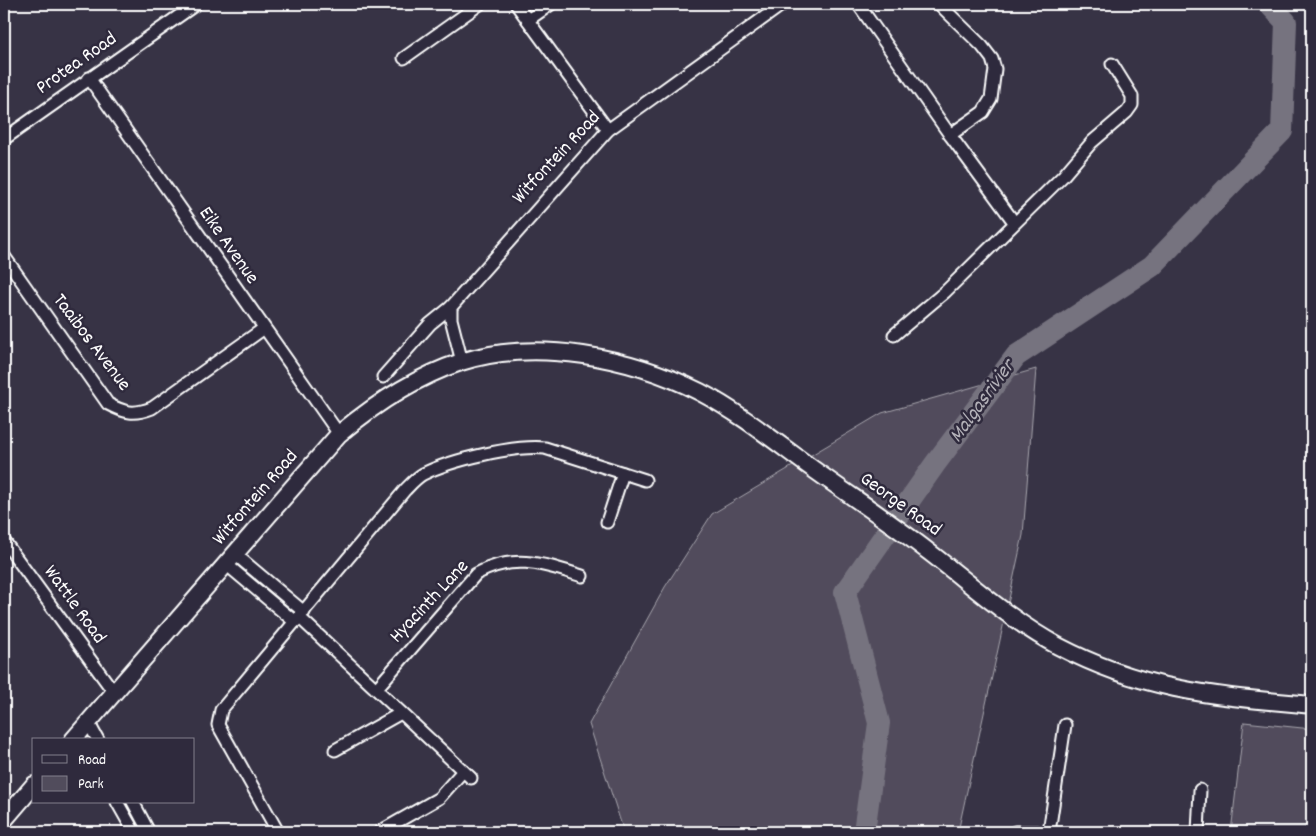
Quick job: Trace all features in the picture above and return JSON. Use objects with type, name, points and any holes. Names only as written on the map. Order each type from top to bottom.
[{"type":"main road","name":"George Road","points":[[462,362],[518,352],[560,352],[604,358],[648,370],[700,392],[747,421],[926,550],[1024,624],[1056,644],[1104,668],[1134,679],[1188,692],[1312,705]]},
{"type":"main road","name":"Witfontein Road","points":[[81,734],[113,691],[339,434],[372,407],[415,382],[462,362]]},
{"type":"main road","points":[[4,820],[32,786]]},
{"type":"street","name":"Protea Road","points":[[4,139],[196,4]]},
{"type":"street","points":[[404,58],[480,4]]},
{"type":"street","points":[[516,4],[608,130]]},
{"type":"street","points":[[528,20],[551,4]]},
{"type":"street","name":"Witfontein Road","points":[[383,377],[430,324],[451,307],[608,130],[783,4]]},
{"type":"street","points":[[858,4],[1014,222]]},
{"type":"street","points":[[939,4],[982,46],[992,59],[995,69],[991,99],[983,112],[950,135]]},
{"type":"street","points":[[894,334],[945,292],[1014,222],[1063,176],[1092,142],[1127,112],[1132,105],[1132,96],[1112,64]]},
{"type":"street","name":"Eike Avenue","points":[[89,78],[263,329],[339,434]]},
{"type":"street","name":"Taaibos Avenue","points":[[4,256],[108,404],[123,412],[137,414],[152,408],[263,329]]},
{"type":"street","points":[[451,307],[451,319],[462,362]]},
{"type":"street","points":[[278,832],[218,725],[218,717],[229,698],[405,490],[420,475],[436,468],[529,446],[545,448],[645,480]]},
{"type":"street","points":[[607,522],[623,473]]},
{"type":"street","name":"Wattle Road","points":[[4,541],[113,691]]},
{"type":"street","points":[[231,559],[299,617],[467,774],[439,798],[381,830]]},
{"type":"street","name":"Hyacinth Lane","points":[[376,689],[476,574],[485,569],[513,562],[526,561],[582,576]]},
{"type":"street","points":[[335,750],[401,713]]},
{"type":"street","points":[[1049,832],[1065,725]]},
{"type":"street","points":[[1198,832],[1200,790]]},
{"type":"street","points":[[118,804],[134,832]]},
{"type":"street","points":[[134,804],[149,832]]},
{"type":"street","points":[[1015,832],[1038,832]]},
{"type":"green space","points":[[1036,369],[1023,535],[958,832],[624,832],[589,724],[665,587],[712,514],[882,413]]},
{"type":"green space","points":[[1244,722],[1312,729],[1312,832],[1231,832]]},
{"type":"waterway","name":"Malgasrivier","points":[[864,832],[879,723],[845,592],[935,464],[1016,356],[1152,266],[1282,131],[1286,22],[1269,4]]}]
